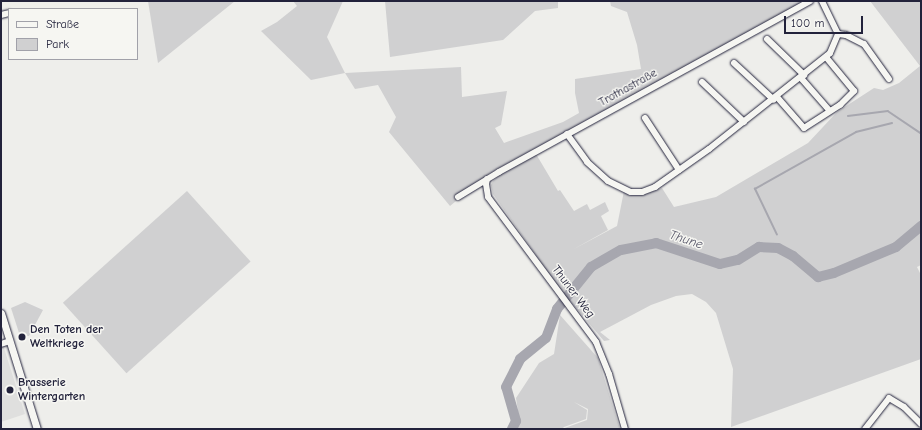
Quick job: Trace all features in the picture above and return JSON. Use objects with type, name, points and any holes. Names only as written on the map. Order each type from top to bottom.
[{"type":"main road","points":[[1,313],[37,429]]},
{"type":"street","name":"Trothastraße","points":[[458,197],[567,134],[810,1]]},
{"type":"street","points":[[567,134],[587,162],[608,181],[631,192],[642,192],[655,187],[744,122],[826,58],[834,46],[838,34],[822,1]]},
{"type":"street","points":[[838,34],[846,35],[864,44],[889,78]]},
{"type":"street","points":[[767,40],[803,76],[829,110]]},
{"type":"street","points":[[734,63],[775,98],[804,128],[829,110],[840,105],[854,91],[826,58]]},
{"type":"street","points":[[702,82],[744,122]]},
{"type":"street","points":[[645,118],[679,170]]},
{"type":"street","name":"Thuner Weg","points":[[487,179],[486,184],[488,196],[597,344],[609,374],[625,429]]},
{"type":"street","points":[[1,344],[10,341]]},
{"type":"street","points":[[865,429],[889,398],[904,407],[921,424]]},
{"type":"shaded area","points":[[3,345],[25,414],[1,422],[1,346]]},
{"type":"green space","points":[[148,1],[235,1],[158,63]]},
{"type":"green space","points":[[293,1],[343,1],[327,37],[345,73],[311,80],[261,31],[277,22],[297,6]]},
{"type":"green space","points":[[385,1],[558,1],[558,8],[535,11],[503,40],[390,57]]},
{"type":"green space","points":[[610,1],[805,1],[490,173],[450,206],[389,132],[396,117],[378,85],[355,89],[345,73],[461,67],[462,97],[507,91],[501,125],[495,128],[504,143],[563,122],[579,113],[575,93],[575,79],[641,69],[637,45],[627,12],[611,6]]},
{"type":"green space","points":[[870,1],[921,1],[921,265],[917,267],[921,275],[921,359],[731,427],[733,369],[716,313],[706,302],[692,294],[676,296],[651,305],[600,332],[610,340],[604,341],[559,288],[493,194],[491,185],[493,181],[501,174],[536,154],[558,191],[560,190],[574,211],[587,204],[590,210],[605,202],[609,211],[601,216],[608,230],[572,250],[617,226],[624,191],[643,195],[662,188],[674,207],[716,197],[808,143],[837,112],[874,88],[883,90],[899,83],[920,66]]},
{"type":"green space","points":[[187,191],[251,262],[126,373],[63,303]]},
{"type":"green space","points":[[25,302],[43,310],[29,336],[20,336],[11,308]]},
{"type":"green space","points":[[560,315],[598,358],[620,429],[562,429],[516,429],[519,418],[516,398],[539,363],[554,354]],"holes":[[[574,402],[588,409],[587,420],[562,429],[586,419],[587,410]]]},
{"type":"waterway","points":[[848,116],[888,111],[921,133]]},
{"type":"waterway","points":[[777,235],[755,189],[856,132],[892,123]]},
{"type":"waterway","name":"Thune","points":[[512,429],[516,421],[506,387],[520,359],[546,338],[557,309],[591,267],[621,250],[656,243],[720,264],[738,260],[759,247],[778,248],[793,256],[818,277],[834,273],[896,247],[921,226]]},
{"type":"place","name":"Den Toten der Weltkriege","points":[[22,337]]},
{"type":"place","name":"Brasserie Wintergarten","points":[[10,390]]}]
